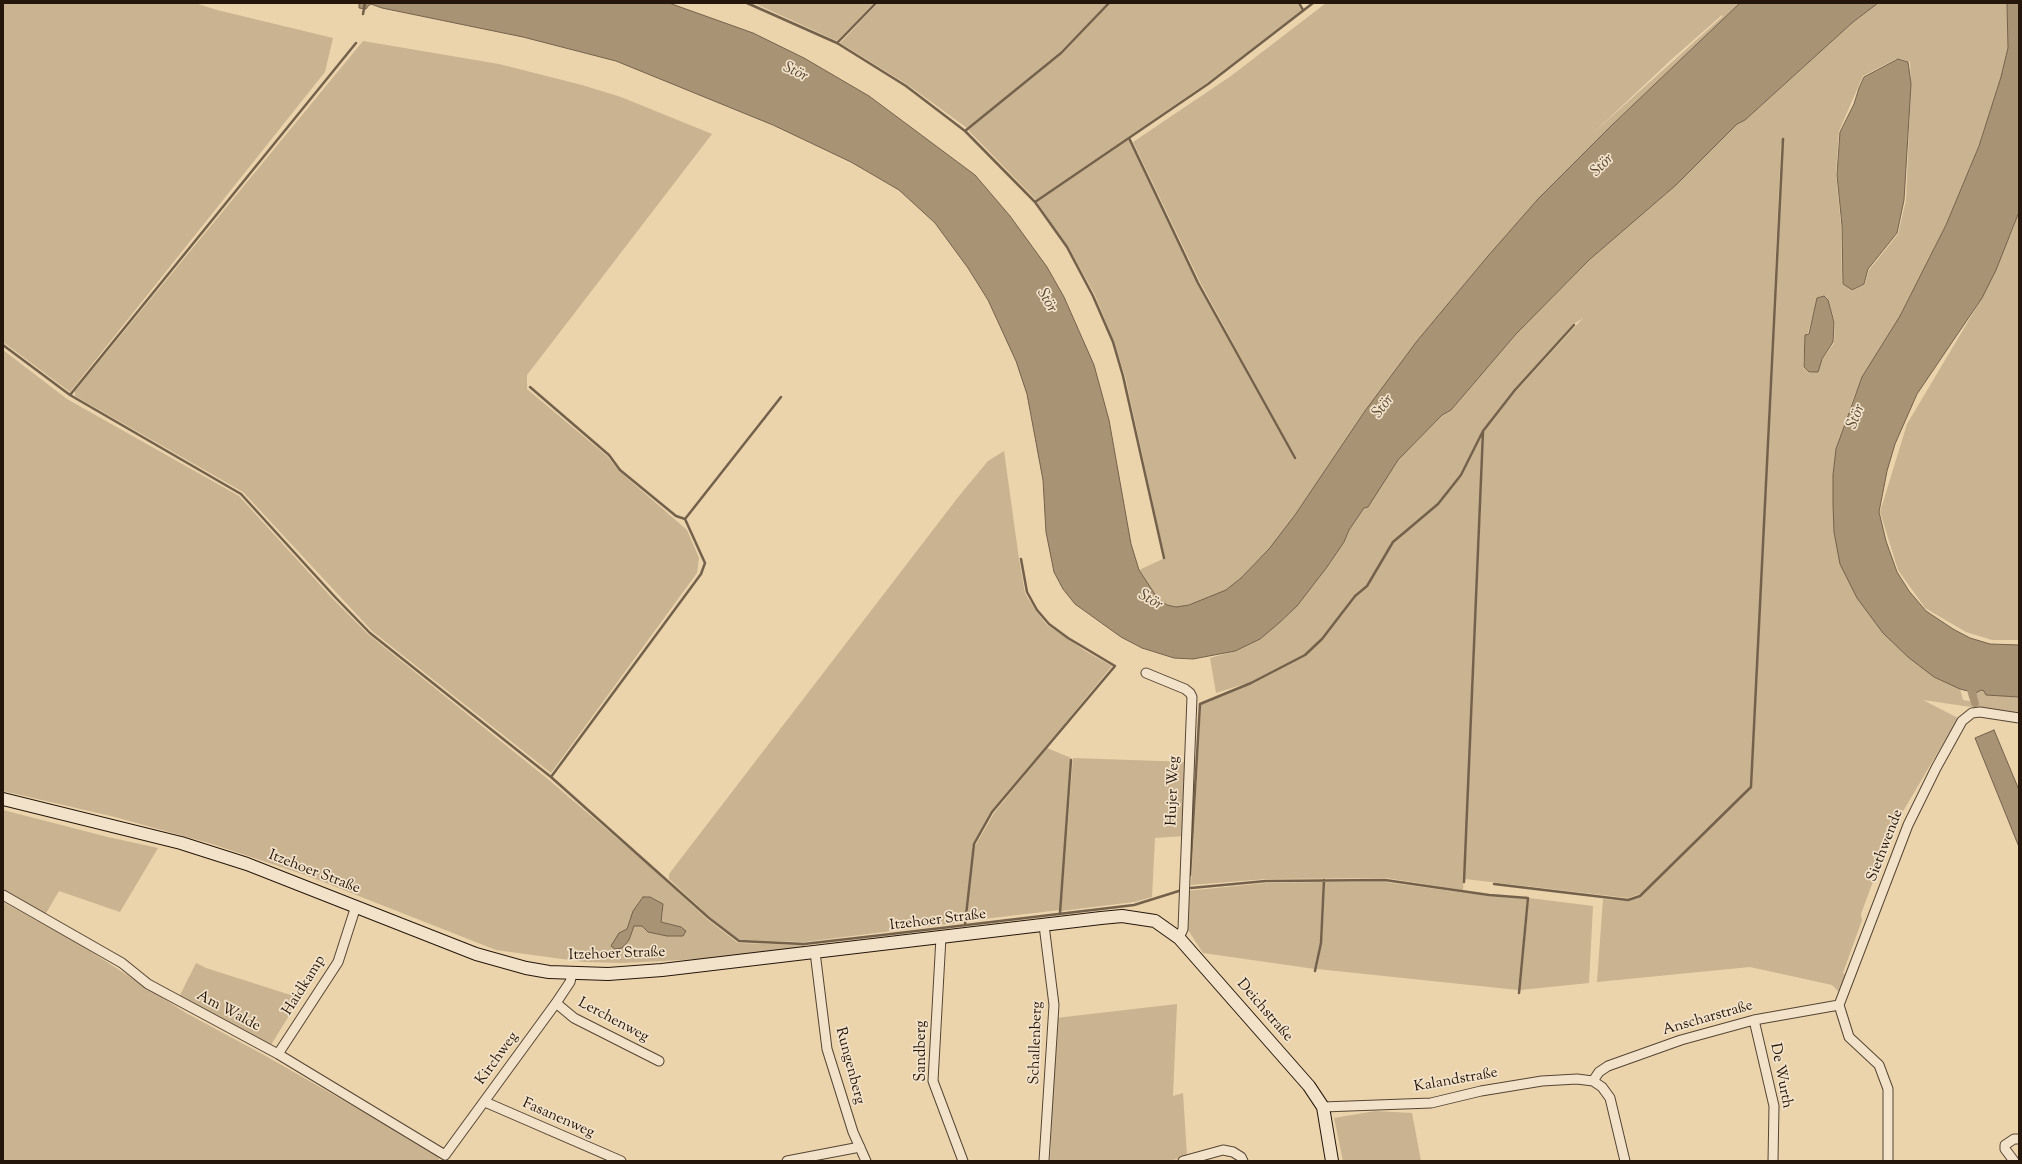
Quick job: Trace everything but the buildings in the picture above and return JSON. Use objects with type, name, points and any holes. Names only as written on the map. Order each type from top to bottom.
[{"type":"street","name":"Hujer Weg","points":[[1146,673],[1185,689],[1192,697],[1183,929],[1179,938]]},
{"type":"street","name":"Siethwende","points":[[1839,1005],[1908,825],[1936,768],[1962,721],[1972,713],[1980,712],[2019,718]]},
{"type":"street","name":"Itzehoer Straße","points":[[3,799],[181,843],[247,864],[476,954],[526,968],[572,974],[608,974],[662,970],[1122,916],[1139,917],[1155,921],[1169,929],[1179,938]]},
{"type":"street","name":"Am Walde","points":[[3,895],[122,963],[148,984],[278,1054],[442,1153]]},
{"type":"street","name":"Haidkamp","points":[[278,1054],[338,962],[356,906]]},
{"type":"street","name":"Schallenberg","points":[[1044,926],[1054,1005],[1044,1161]]},
{"type":"street","name":"Sandberg","points":[[941,937],[933,1081],[963,1161]]},
{"type":"street","name":"Deichstraße","points":[[1179,938],[1308,1086],[1323,1107]]},
{"type":"street","name":"Rungenberg","points":[[815,952],[827,1049],[853,1132],[866,1161]]},
{"type":"street","name":"Kirchweg","points":[[442,1153],[445,1155],[485,1102],[556,1003],[570,982],[572,974]]},
{"type":"street","name":"Lerchenweg","points":[[556,1003],[574,1018],[659,1061]]},
{"type":"street","name":"Anscharstraße","points":[[1593,1081],[1600,1072],[1608,1066],[1681,1040],[1754,1020],[1839,1005]]},
{"type":"street","points":[[1839,1005],[1850,1037],[1879,1065],[1888,1089],[1888,1161]]},
{"type":"street","name":"De Wurth","points":[[1754,1020],[1774,1106],[1773,1161]]},
{"type":"street","name":"Kalandstraße","points":[[1323,1107],[1431,1102],[1481,1091],[1542,1081],[1577,1079],[1593,1081]]},
{"type":"street","points":[[1593,1081],[1602,1087],[1610,1098],[1625,1161]]},
{"type":"street","name":"Fasanenweg","points":[[485,1102],[621,1161]]},
{"type":"street","points":[[1323,1107],[1332,1161]]},
{"type":"street","points":[[2014,1161],[2005,1149],[2005,1144],[2014,1139],[2019,1139]]},
{"type":"street","points":[[787,1161],[860,1147]]},
{"type":"street","points":[[1183,1161],[1223,1150],[1233,1152],[1241,1157],[1243,1161]]},
{"type":"shaded area","points":[[3,3],[195,3],[217,10],[333,38],[325,72],[70,392],[3,342]]},
{"type":"shaded area","points":[[754,3],[874,3],[837,41]]},
{"type":"shaded area","points":[[878,3],[1108,3],[1060,52],[967,128],[908,85],[840,43]]},
{"type":"shaded area","points":[[1110,3],[1297,3],[1302,10],[1208,82],[1036,200],[968,130],[1061,54]]},
{"type":"shaded area","points":[[1326,3],[1740,3],[1611,126],[1538,199],[1488,256],[1417,341],[1365,411],[1295,515],[1269,549],[1241,578],[1226,590],[1189,605],[1176,607],[1167,605],[1158,599],[1139,570],[1165,558],[1125,376],[1114,342],[1095,295],[1068,247],[1037,202],[1129,139],[1197,283],[1294,459],[1296,459],[1200,282],[1133,142],[1231,76]],"holes":[[[1722,15],[1723,16],[1590,136],[1672,59]]]},
{"type":"shaded area","points":[[1878,3],[2007,3],[2008,48],[2001,77],[1979,146],[1946,225],[1900,316],[1862,377],[1836,449],[1833,475],[1833,504],[1934,677],[1960,689],[1963,700],[1979,703],[1976,693],[1981,690],[1984,691],[1986,695],[2019,697],[2019,714],[1923,700],[1958,718],[1892,830],[1861,914],[1862,920],[1843,973],[1847,976],[1840,993],[1832,985],[1750,967],[1597,982],[1603,899],[1628,901],[1641,896],[1752,787],[1783,144],[1781,145],[1751,787],[1640,894],[1628,898],[1465,879],[1484,431],[1516,391],[1583,318],[1574,324],[1515,390],[1483,431],[1461,475],[1438,503],[1393,542],[1366,585],[1354,595],[1322,638],[1305,654],[1251,682],[1216,693],[1210,658],[1235,651],[1279,623],[1297,606],[1327,567],[1344,542],[1349,530],[1398,460],[1442,415],[1451,410],[1516,334],[1589,260],[1676,185],[1737,124],[1745,120],[1853,22]],"holes":[[[1898,58],[1910,62],[1911,84],[1906,200],[1898,234],[1869,270],[1865,284],[1852,291],[1842,284],[1841,225],[1836,174],[1839,131],[1863,76]],[[1824,295],[1828,299],[1835,322],[1834,343],[1822,360],[1818,372],[1809,373],[1803,367],[1805,335],[1808,333],[1817,298]]]},
{"type":"shaded area","points":[[363,41],[499,64],[582,85],[621,97],[712,134],[527,375],[527,389],[607,456],[619,471],[687,530],[699,558],[697,573],[551,773],[372,631],[243,492],[75,396],[75,391]]},
{"type":"shaded area","points":[[2019,212],[2019,640],[1992,640],[1966,632],[1925,608],[1898,570],[1880,512],[1907,424],[1982,298],[2013,229]]},
{"type":"shaded area","points":[[3,350],[67,399],[239,496],[333,599],[369,635],[549,780],[646,863],[707,919],[738,943],[804,945],[804,949],[703,959],[621,963],[584,962],[496,950],[308,876],[212,844],[115,817],[3,791]],"holes":[[[644,897],[650,897],[663,911],[661,922],[681,927],[648,932],[642,925],[634,926],[630,934],[619,933],[627,929],[633,911]]]},
{"type":"shaded area","points":[[1483,434],[1463,890],[1386,878],[1266,879],[1191,885],[1201,704],[1250,683],[1305,655],[1322,640],[1355,597],[1367,587],[1394,543],[1438,504],[1462,476]]},
{"type":"shaded area","points":[[1004,451],[1025,593],[1047,625],[1087,652],[1112,666],[992,812],[973,844],[964,922],[804,942],[739,940],[710,917],[669,879],[669,874],[959,496],[988,461]]},
{"type":"shaded area","points":[[1047,748],[1071,758],[1060,910],[966,921],[975,846],[994,813]]},
{"type":"shaded area","points":[[1073,758],[1188,762],[1184,836],[1155,838],[1152,897],[1134,902],[1061,911]]},
{"type":"shaded area","points":[[3,810],[108,837],[158,848],[120,912],[59,891],[45,915],[3,890]]},
{"type":"shaded area","points":[[1323,882],[1320,943],[1315,969],[1203,953],[1186,927],[1186,891],[1266,883]]},
{"type":"shaded area","points":[[1325,882],[1385,882],[1488,896],[1527,899],[1518,990],[1317,969],[1322,943]]},
{"type":"shaded area","points":[[1529,898],[1593,906],[1589,983],[1520,990]]},
{"type":"shaded area","points":[[3,902],[82,946],[186,1013],[264,1055],[388,1126],[440,1157],[438,1161],[3,1161]]},
{"type":"shaded area","points":[[196,963],[206,968],[300,998],[269,1048],[180,995]]},
{"type":"shaded area","points":[[1177,1004],[1173,1096],[1183,1093],[1187,1156],[1169,1161],[1050,1161],[1056,1018]]},
{"type":"shaded area","points":[[1375,1111],[1412,1113],[1421,1161],[1343,1161],[1334,1118]]},
{"type":"water","name":"Stör","points":[[359,3],[669,3],[753,33],[804,58],[869,96],[975,175],[1010,216],[1047,267],[1064,297],[1094,365],[1109,420],[1131,544],[1139,570],[1158,599],[1167,605],[1176,607],[1189,605],[1226,590],[1241,578],[1269,549],[1295,515],[1365,411],[1417,341],[1488,256],[1538,199],[1611,126],[1740,3],[1878,3],[1853,22],[1745,120],[1737,124],[1676,185],[1589,260],[1516,334],[1451,410],[1442,415],[1398,460],[1368,507],[1364,508],[1349,530],[1344,542],[1327,567],[1297,606],[1260,639],[1235,651],[1193,659],[1174,658],[1142,648],[1121,637],[1075,604],[1063,589],[1054,572],[1046,532],[1043,480],[1027,394],[1016,361],[988,300],[968,268],[935,223],[899,190],[851,162],[773,125],[616,61],[523,37],[382,8],[371,4],[366,9],[359,8]]},
{"type":"water","name":"Stör","points":[[2007,3],[2019,3],[2019,212],[1996,270],[1982,298],[1917,394],[1895,444],[1887,471],[1879,512],[1886,541],[1897,572],[1909,591],[1926,611],[1953,629],[1970,638],[1990,644],[2019,645],[2019,697],[1986,695],[1984,691],[1981,690],[1976,693],[1960,689],[1934,677],[1908,657],[1883,633],[1857,598],[1840,564],[1834,532],[1833,504],[1833,475],[1836,449],[1862,377],[1900,316],[1946,225],[1979,146],[2001,77],[2008,48]]},
{"type":"water","points":[[1898,59],[1908,62],[1911,84],[1904,200],[1897,233],[1868,269],[1864,284],[1852,290],[1843,284],[1842,225],[1837,175],[1840,132],[1854,104],[1864,77]]},
{"type":"water","points":[[1824,296],[1828,300],[1834,322],[1833,342],[1822,359],[1818,372],[1809,372],[1804,367],[1805,335],[1809,334],[1817,298]]},
{"type":"water","points":[[1994,730],[2019,790],[2019,847],[1975,738]]},
{"type":"water","points":[[643,897],[650,897],[663,904],[661,922],[681,927],[686,931],[683,936],[667,936],[648,932],[642,926],[634,926],[629,940],[622,948],[615,949],[611,946],[619,933],[627,929],[633,911]]},
{"type":"waterway","points":[[363,14],[365,3]]},
{"type":"waterway","points":[[747,3],[837,43],[906,86],[965,131],[1035,202],[1067,247],[1093,296],[1113,342],[1123,376],[1164,558]]},
{"type":"waterway","points":[[837,43],[876,3]]},
{"type":"waterway","points":[[965,131],[1061,53],[1109,3]]},
{"type":"waterway","points":[[1299,3],[1303,10]]},
{"type":"waterway","points":[[1035,202],[1208,84],[1313,3]]},
{"type":"waterway","points":[[3,345],[70,395],[356,43]]},
{"type":"waterway","points":[[1129,138],[1198,283],[1295,458]]},
{"type":"waterway","points":[[1494,884],[1628,900],[1640,896],[1751,787],[1783,139]]},
{"type":"waterway","points":[[1190,875],[1200,704],[1251,683],[1305,655],[1322,639],[1355,596],[1367,586],[1393,542],[1438,504],[1461,475],[1483,431],[1515,390],[1574,325]]},
{"type":"waterway","points":[[530,387],[609,455],[620,470],[676,516],[685,519],[705,563],[701,574],[551,777]]},
{"type":"waterway","points":[[70,395],[241,494],[370,633],[551,777],[709,918],[739,941],[804,944],[891,934],[1134,905],[1182,890]]},
{"type":"waterway","points":[[685,519],[781,397]]},
{"type":"waterway","points":[[1464,882],[1483,432]]},
{"type":"waterway","points":[[965,924],[974,844],[992,812],[1115,666],[1068,638],[1049,624],[1037,610],[1027,592],[1021,559]]},
{"type":"waterway","points":[[1969,683],[1975,703]]},
{"type":"waterway","points":[[1060,913],[1071,760]]},
{"type":"waterway","points":[[1315,971],[1321,943],[1324,880]]},
{"type":"waterway","points":[[1191,888],[1266,881],[1385,880],[1489,895],[1528,898],[1519,993]]}]
